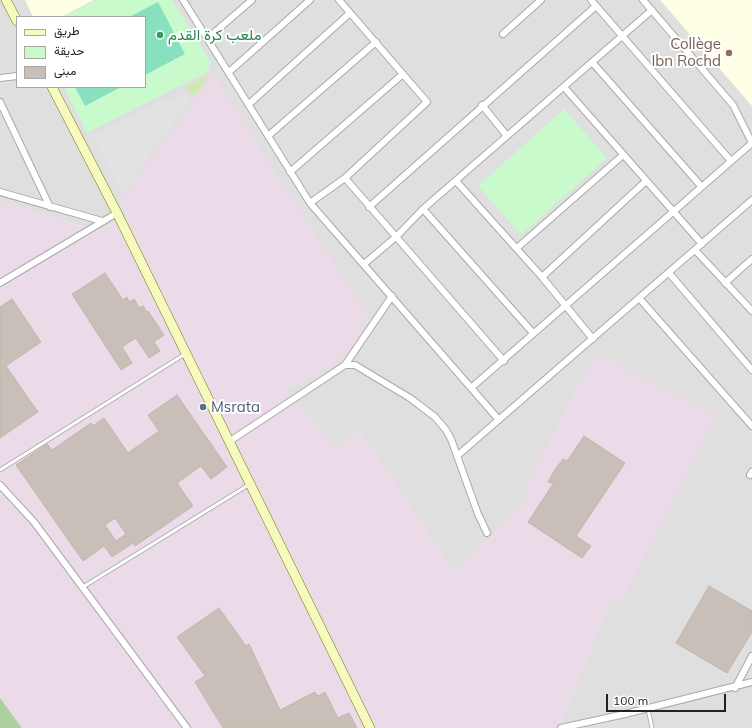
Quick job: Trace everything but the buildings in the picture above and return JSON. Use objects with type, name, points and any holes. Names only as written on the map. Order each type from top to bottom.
[{"type":"street","points":[[6,0],[16,19]]},
{"type":"street","points":[[183,0],[310,203],[499,420]]},
{"type":"street","points":[[208,38],[252,0]]},
{"type":"street","points":[[229,72],[310,0]]},
{"type":"street","points":[[310,203],[345,178],[427,102],[339,0]]},
{"type":"street","points":[[503,34],[541,0]]},
{"type":"street","points":[[591,0],[731,161]]},
{"type":"street","points":[[472,388],[504,361],[533,333],[752,143],[733,105],[643,0]]},
{"type":"street","points":[[368,207],[596,6]]},
{"type":"street","points":[[364,264],[397,236],[423,209],[652,10]]},
{"type":"street","points":[[249,104],[350,12]]},
{"type":"street","points":[[268,136],[376,42]]},
{"type":"street","points":[[592,62],[702,186]]},
{"type":"street","points":[[290,172],[403,74]]},
{"type":"street","points":[[0,78],[16,76]]},
{"type":"street","points":[[564,87],[702,244]]},
{"type":"street","points":[[53,88],[117,213],[370,728]]},
{"type":"street","points":[[0,102],[50,207]]},
{"type":"street","points":[[482,105],[507,136]]},
{"type":"street","points":[[0,120],[8,120]]},
{"type":"street","points":[[517,248],[623,154]]},
{"type":"street","points":[[345,178],[368,207],[397,236],[504,361]]},
{"type":"street","points":[[456,181],[517,248],[592,338]]},
{"type":"street","points":[[542,277],[646,181]]},
{"type":"street","points":[[0,192],[102,222]]},
{"type":"street","points":[[457,456],[752,200]]},
{"type":"street","points":[[423,209],[533,333]]},
{"type":"street","points":[[0,283],[117,213]]},
{"type":"street","points":[[695,250],[752,311]]},
{"type":"street","points":[[725,283],[752,259]]},
{"type":"street","points":[[669,272],[752,370]]},
{"type":"street","points":[[230,441],[345,365],[392,296]]},
{"type":"street","points":[[639,298],[752,426]]},
{"type":"street","points":[[345,365],[355,365],[370,372],[410,398],[435,418],[448,434],[465,482],[487,533]]},
{"type":"street","points":[[0,485],[34,522],[187,728]]},
{"type":"street","points":[[735,688],[752,656]]},
{"type":"street","points":[[561,728],[648,709],[735,688],[752,682]]},
{"type":"lane","points":[[0,470],[186,353]]},
{"type":"lane","points":[[83,587],[250,484]]},
{"type":"lane","points":[[648,709],[652,728]]},
{"type":"shaded area","points":[[0,0],[752,0],[752,728],[556,728],[561,722],[611,599],[528,499],[454,573],[360,430],[337,450],[284,391],[328,367],[342,356],[361,335],[120,200],[127,215],[99,231],[0,202]]},
{"type":"shaded area","points":[[25,0],[94,0],[63,16],[33,16]]},
{"type":"shaded area","name":"Collège Ibn Rochd","points":[[660,0],[752,0],[752,106]]},
{"type":"shaded area","points":[[214,75],[369,318],[356,343],[342,356],[328,367],[284,391],[337,450],[360,430],[454,573],[528,499],[525,485],[596,353],[716,415],[623,600],[611,599],[561,722],[556,728],[0,728],[0,202],[99,231],[127,215],[120,200]]},
{"type":"shaded area","points":[[185,94],[191,99],[122,194],[93,136],[167,98],[170,102]]},
{"type":"green space","points":[[97,0],[172,0],[211,62],[207,72],[87,133],[64,88],[146,88],[146,16],[65,16]]},
{"type":"green space","name":"ملعب كرة القدم","points":[[158,2],[185,54],[146,74],[146,16],[131,16]]},
{"type":"green space","points":[[210,74],[194,96],[184,88]]},
{"type":"green space","points":[[76,88],[119,88],[85,106]]},
{"type":"green space","points":[[564,109],[607,158],[521,235],[478,186]]},
{"type":"green space","points":[[0,698],[22,728],[0,728]]},
{"type":"place","name":"ملعب كرة القدم","points":[[160,35]]},
{"type":"place","name":"Collège Ibn Rochd","points":[[729,53]]},
{"type":"place","name":"Msrata","points":[[203,407]]}]
